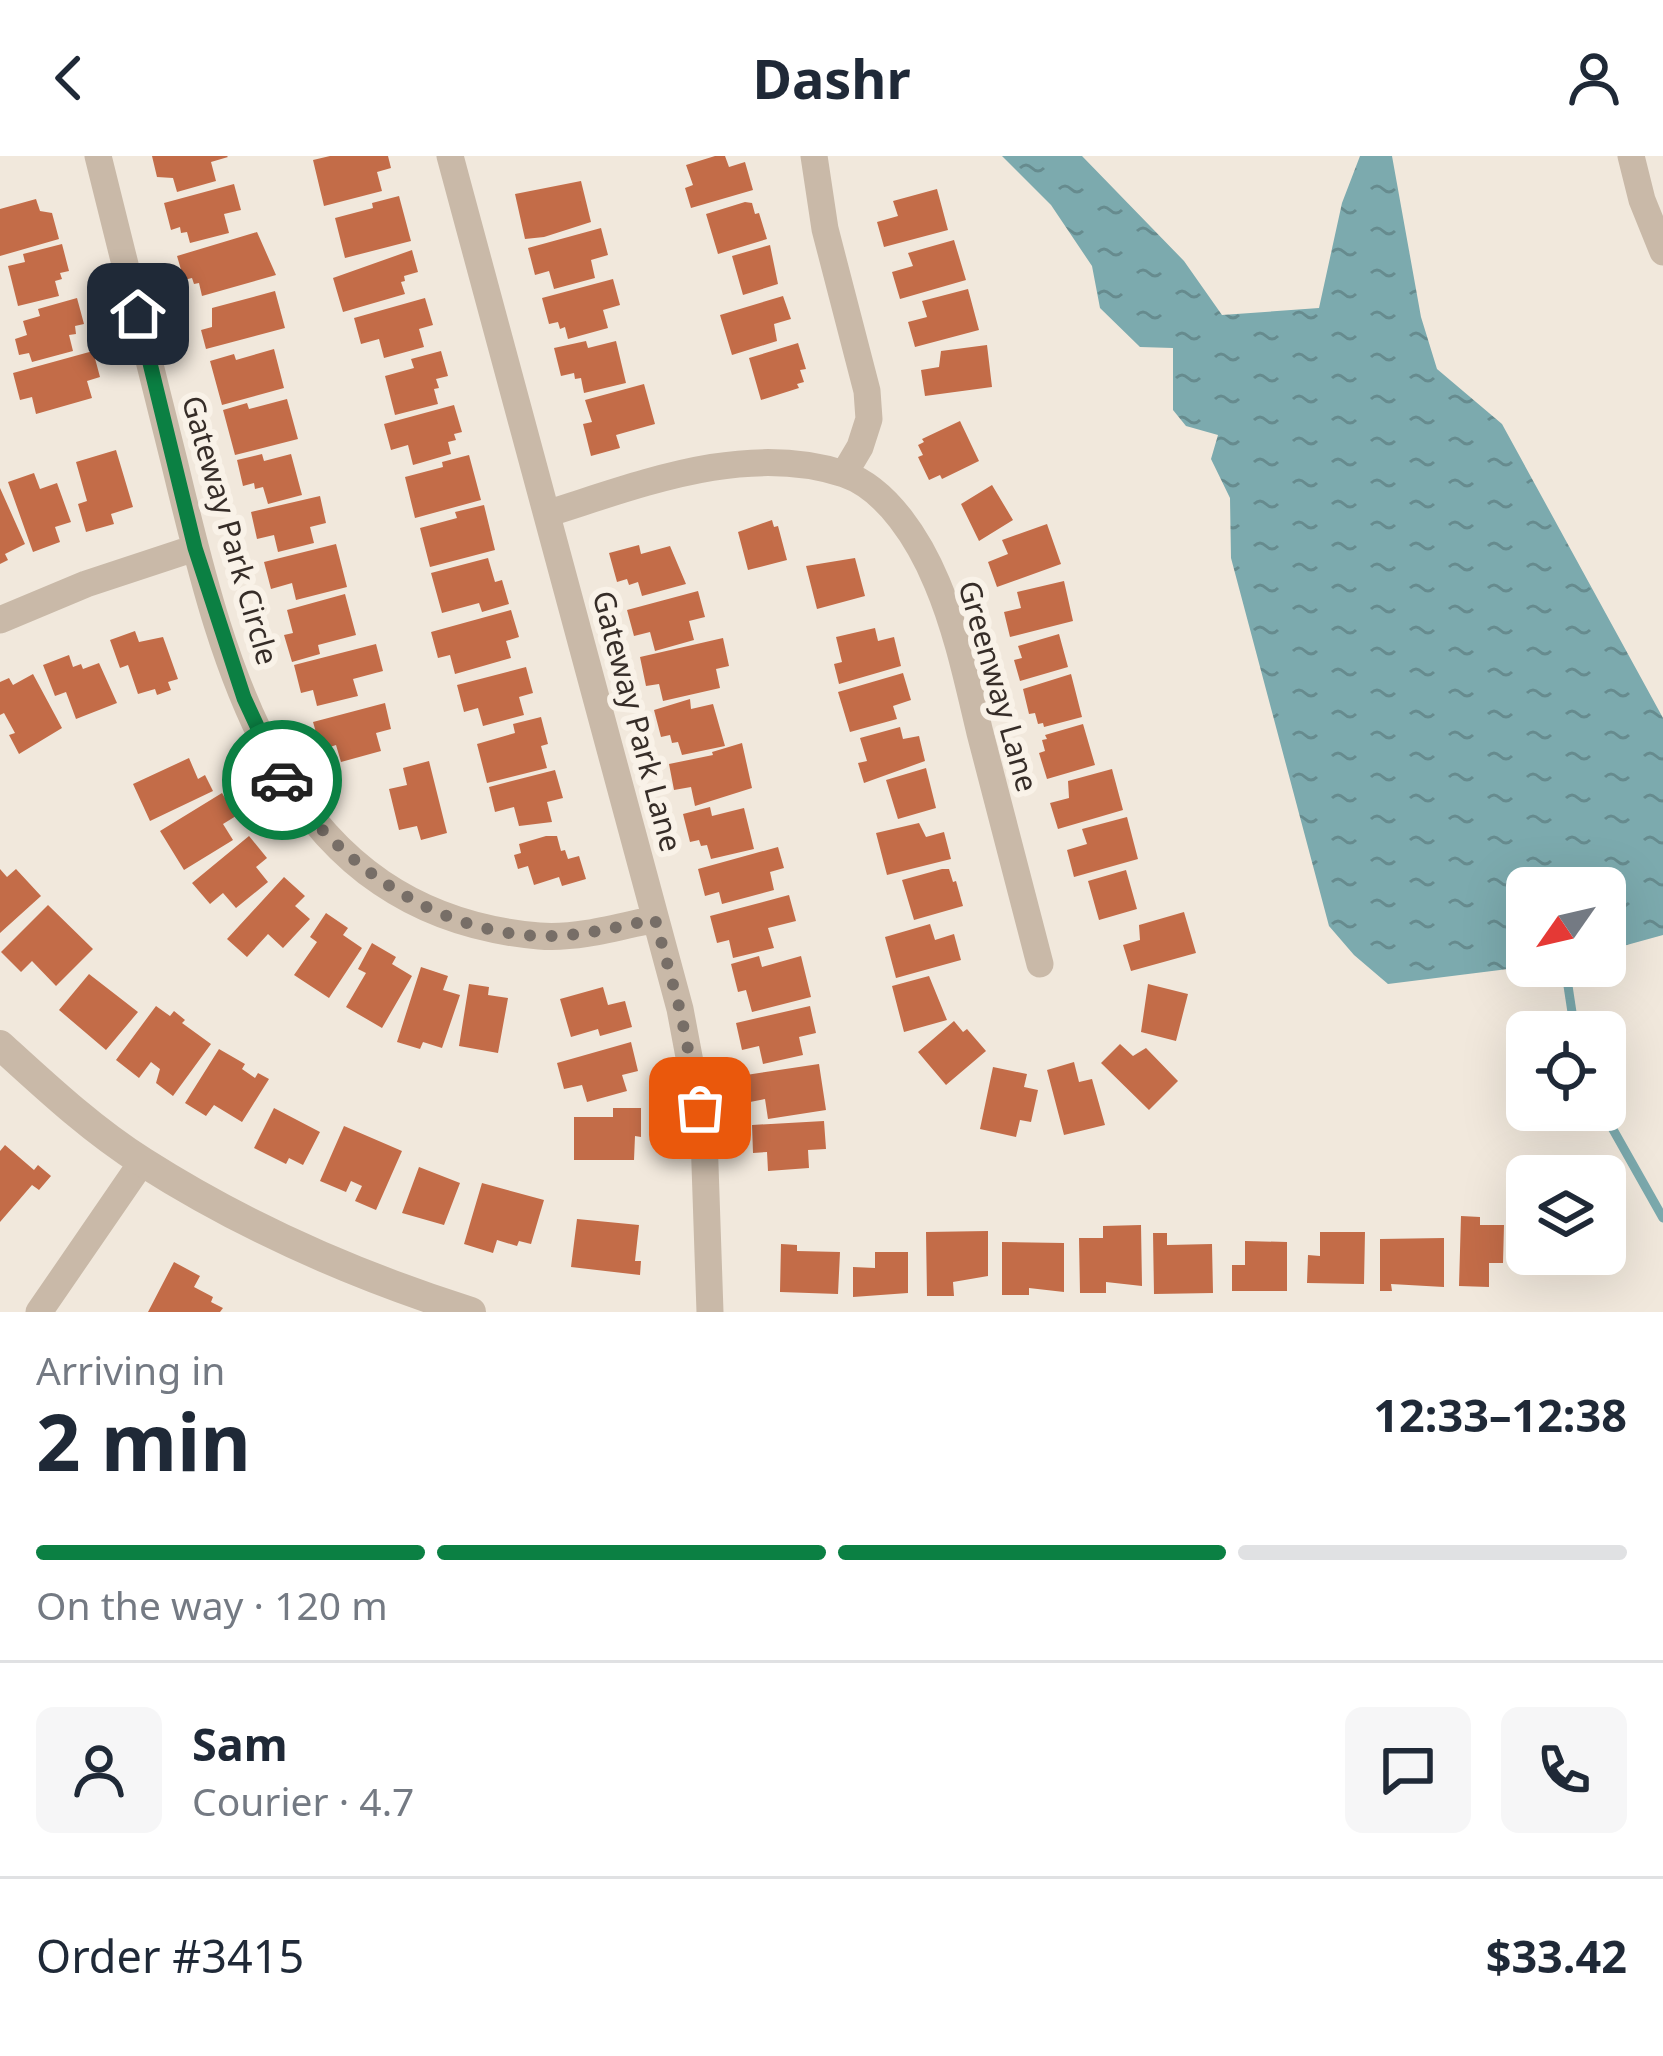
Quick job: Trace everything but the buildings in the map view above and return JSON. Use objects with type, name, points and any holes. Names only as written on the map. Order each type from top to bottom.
[{"type":"street","name":"Gateway Park Circle","points":[[98,156],[195,548],[244,698],[279,775],[312,820],[352,860],[421,904],[502,930],[542,936],[589,933],[655,919]]},
{"type":"street","name":"Gateway Park Lane","points":[[450,156],[691,1056],[704,1136],[710,1312]]},
{"type":"street","points":[[814,156],[825,229],[867,391],[868,419],[860,447],[844,474]]},
{"type":"street","points":[[1631,156],[1663,252]]},
{"type":"street","name":"Greenway Lane","points":[[549,513],[627,488],[730,464],[789,463],[844,474],[890,506],[936,580],[1040,964]]},
{"type":"street","points":[[0,620],[86,584],[195,548]]},
{"type":"street","points":[[0,1045],[142,1162],[351,1271],[471,1312]]},
{"type":"street","points":[[39,1312],[142,1162]]},
{"type":"water","points":[[1002,156],[1082,156],[1184,261],[1222,315],[1319,308],[1342,203],[1360,156],[1392,156],[1421,317],[1437,369],[1502,424],[1663,718],[1663,935],[1626,945],[1626,867],[1506,867],[1506,969],[1388,984],[1329,926],[1231,558],[1230,498],[1211,459],[1218,435],[1186,426],[1173,410],[1173,348],[1140,347],[1100,308],[1092,266],[1051,205]]},
{"type":"waterway","points":[[1568,987],[1572,1011]]},
{"type":"waterway","points":[[1614,1131],[1663,1218]]},
{"type":"way so far","points":[[282,780],[352,860],[421,904],[502,930],[542,936],[589,933],[655,919],[700,1108]]},
{"type":"route","points":[[138,314],[195,548],[244,698],[282,780]]}]
